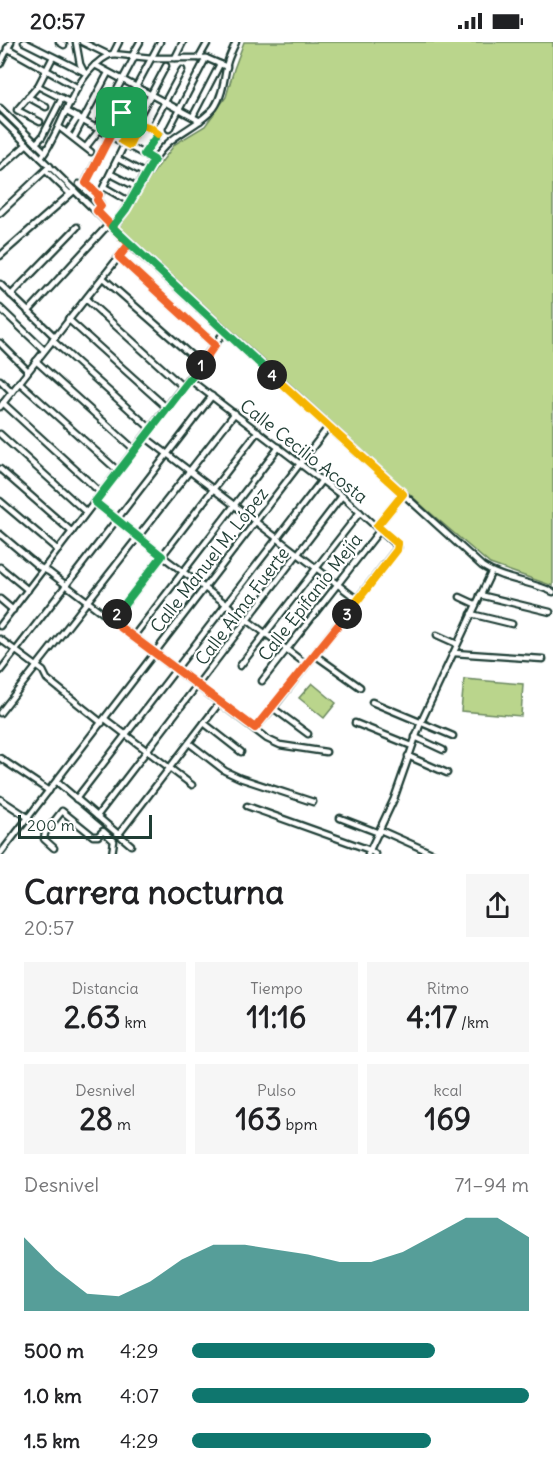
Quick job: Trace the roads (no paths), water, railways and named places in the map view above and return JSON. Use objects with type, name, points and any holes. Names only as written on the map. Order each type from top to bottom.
[{"type":"street","points":[[0,64],[11,42]]},
{"type":"street","points":[[24,42],[85,73]]},
{"type":"street","points":[[76,42],[85,73]]},
{"type":"street","points":[[82,42],[111,54],[152,58],[206,58],[227,67]]},
{"type":"street","points":[[94,48],[98,42]]},
{"type":"street","points":[[41,158],[67,112],[85,73],[111,54],[119,42]]},
{"type":"street","points":[[86,147],[99,128],[140,42]]},
{"type":"street","points":[[97,211],[101,206],[98,198],[86,183],[111,135],[120,112],[160,42]]},
{"type":"street","points":[[175,58],[183,42]]},
{"type":"street","points":[[199,58],[208,42]]},
{"type":"street","points":[[28,312],[111,225],[130,202],[154,160],[172,140],[200,121],[214,107],[219,98],[236,42]]},
{"type":"street","points":[[7,48],[78,88]]},
{"type":"street","points":[[40,122],[17,110],[38,86],[53,57]]},
{"type":"street","points":[[169,129],[206,58]]},
{"type":"street","points":[[193,116],[220,64]]},
{"type":"street","points":[[95,65],[200,121]]},
{"type":"street","points":[[141,113],[166,66]]},
{"type":"street","points":[[151,128],[182,69]]},
{"type":"street","points":[[74,137],[108,73]]},
{"type":"street","points":[[38,86],[71,103]]},
{"type":"street","points":[[27,98],[46,107]]},
{"type":"street","points":[[36,143],[42,137],[62,98]]},
{"type":"street","points":[[0,108],[45,152]]},
{"type":"street","points":[[67,112],[154,160]]},
{"type":"street","points":[[120,112],[133,120],[126,143]]},
{"type":"street","points":[[68,132],[78,117]]},
{"type":"street","points":[[0,118],[50,166],[72,192]]},
{"type":"street","points":[[98,198],[126,143],[139,124],[151,128],[158,135],[144,154]]},
{"type":"street","points":[[59,127],[91,152]]},
{"type":"street","points":[[0,168],[27,144]]},
{"type":"street","points":[[118,159],[146,174]]},
{"type":"street","points":[[0,213],[50,166]]},
{"type":"street","points":[[46,171],[97,211],[129,244],[482,566],[491,573],[528,582],[553,592]]},
{"type":"street","points":[[111,174],[138,188]]},
{"type":"street","points":[[79,184],[98,198]]},
{"type":"street","points":[[104,187],[130,202]]},
{"type":"street","points":[[0,256],[72,192]]},
{"type":"street","points":[[10,295],[77,227]]},
{"type":"street","points":[[101,493],[2,405],[129,244]]},
{"type":"street","points":[[119,257],[215,345]]},
{"type":"street","points":[[103,278],[201,364]]},
{"type":"street","points":[[0,285],[151,429]]},
{"type":"street","points":[[86,299],[183,387]]},
{"type":"street","points":[[0,308],[44,350]]},
{"type":"street","points":[[68,320],[167,408]]},
{"type":"street","points":[[0,626],[225,332]]},
{"type":"street","points":[[0,343],[28,371]]},
{"type":"street","points":[[36,361],[135,450]]},
{"type":"street","name":"Calle Cecilio Acosta","points":[[189,379],[342,496],[398,547],[358,600]]},
{"type":"street","points":[[0,380],[12,392]]},
{"type":"street","points":[[19,382],[118,471]]},
{"type":"street","points":[[0,671],[212,396]]},
{"type":"street","points":[[0,713],[234,413]]},
{"type":"street","name":"Calle Manuel M. López","points":[[0,854],[329,426]]},
{"type":"street","points":[[112,621],[258,431]]},
{"type":"street","points":[[0,434],[87,512]]},
{"type":"street","points":[[145,437],[358,600],[255,728]]},
{"type":"street","points":[[133,637],[279,447]]},
{"type":"street","points":[[0,469],[72,532]]},
{"type":"street","points":[[76,799],[322,480]]},
{"type":"street","name":"Calle Epifanio Mejía","points":[[262,681],[338,585],[403,494]]},
{"type":"street","name":"Calle Alma Fuerte","points":[[97,816],[342,496]]},
{"type":"street","points":[[0,501],[58,550]]},
{"type":"street","points":[[95,502],[162,556],[306,664]]},
{"type":"street","points":[[240,666],[360,512]]},
{"type":"street","points":[[0,534],[43,570],[267,739],[280,745],[326,752]]},
{"type":"street","points":[[0,567],[28,590]]},
{"type":"street","points":[[369,852],[394,799],[421,722],[491,573]]},
{"type":"street","points":[[480,595],[550,612]]},
{"type":"street","points":[[460,597],[475,604]]},
{"type":"street","points":[[0,599],[13,610]]},
{"type":"street","points":[[471,614],[512,624]]},
{"type":"street","points":[[437,635],[458,644]]},
{"type":"street","points":[[0,639],[43,671],[47,679],[192,785]]},
{"type":"street","points":[[454,652],[543,659]]},
{"type":"street","points":[[315,655],[360,687]]},
{"type":"street","points":[[119,834],[220,702]]},
{"type":"street","points":[[372,702],[453,736]]},
{"type":"street","points":[[273,708],[308,734]]},
{"type":"street","points":[[204,723],[241,752]]},
{"type":"street","points":[[355,723],[412,746]]},
{"type":"street","points":[[415,737],[443,750]]},
{"type":"street","points":[[189,743],[225,771],[313,802]]},
{"type":"street","points":[[408,756],[447,773]]},
{"type":"street","points":[[0,758],[49,791]]},
{"type":"street","points":[[57,782],[131,845]]},
{"type":"street","points":[[0,799],[29,818]]},
{"type":"street","points":[[247,806],[375,854]]},
{"type":"street","points":[[54,848],[44,839],[45,833],[62,811],[93,836],[98,836],[103,831],[114,841],[112,854]]},
{"type":"street","points":[[340,818],[380,831],[434,854]]}]
